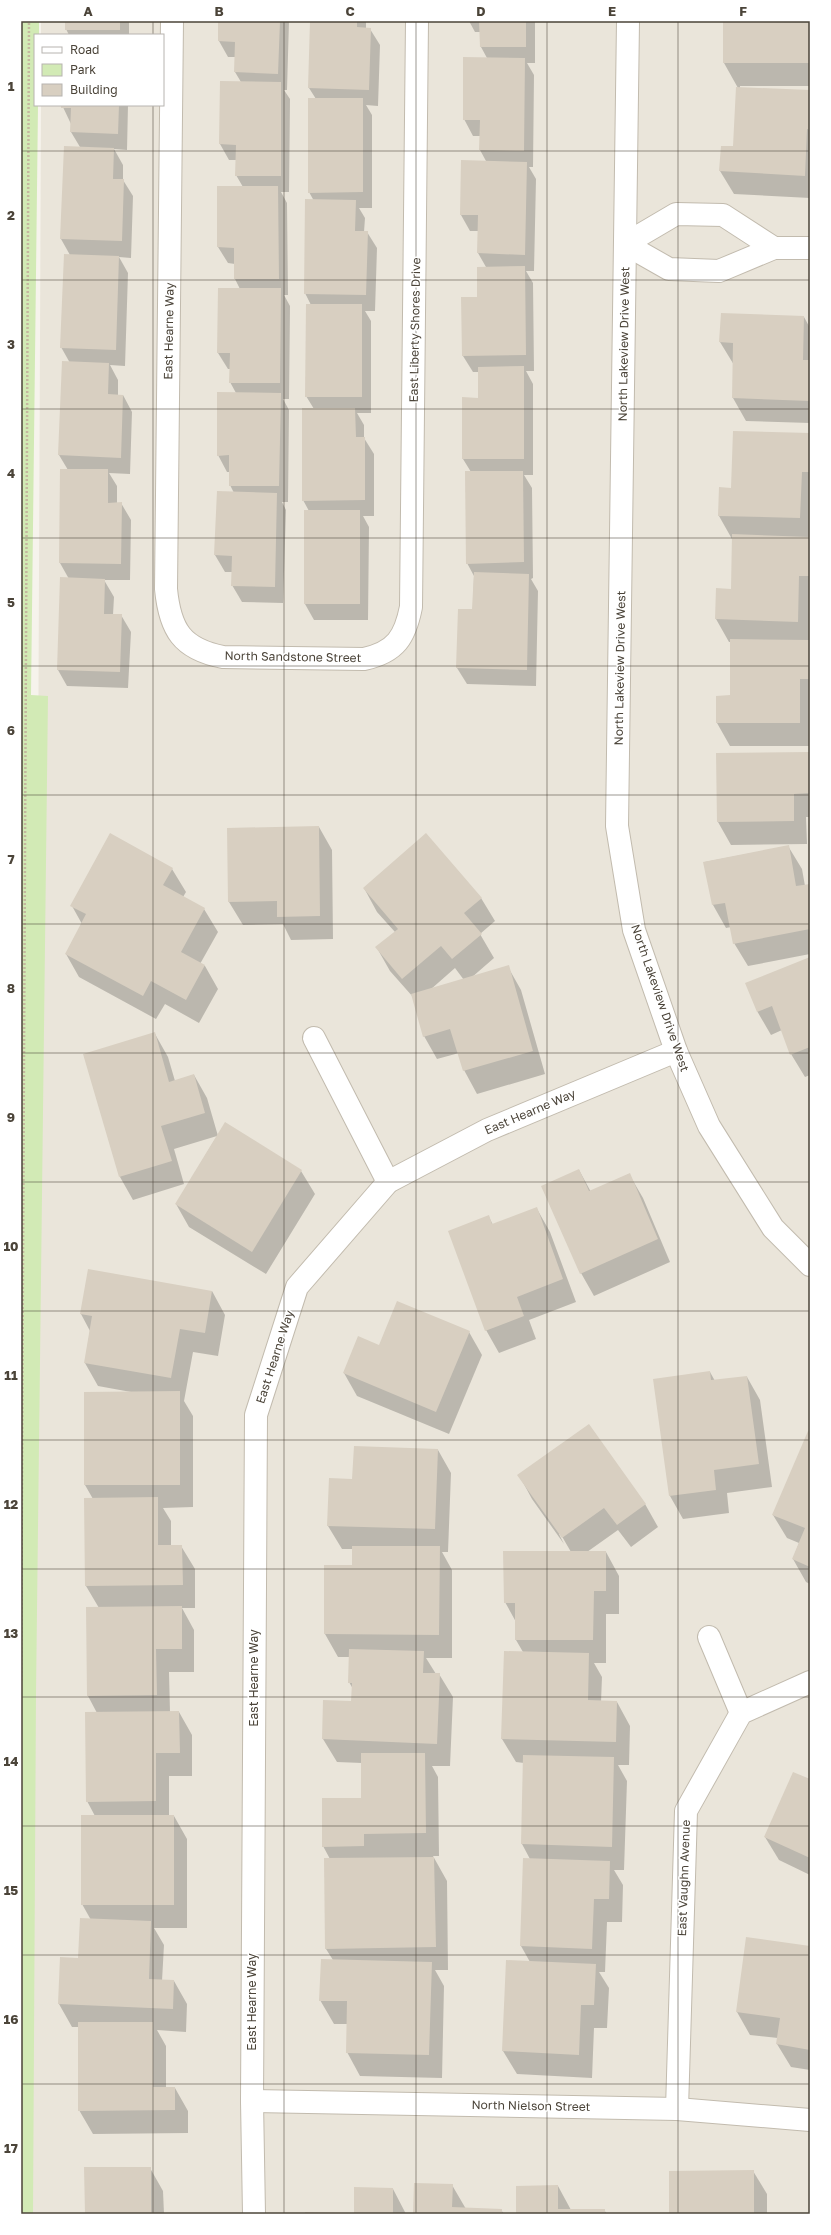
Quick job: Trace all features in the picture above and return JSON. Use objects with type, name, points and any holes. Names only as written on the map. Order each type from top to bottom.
[{"type":"street","name":"East Hearne Way","points":[[172,21],[166,589],[172,623],[181,637]]},
{"type":"street","name":"East Liberty Shores Drive","points":[[402,636],[408,624],[412,592],[417,21]]},
{"type":"street","name":"North Lakeview Drive West","points":[[628,21],[617,826],[634,930],[676,1051],[710,1126],[773,1228],[810,1265]]},
{"type":"street","points":[[774,248],[724,215],[676,214],[625,244],[669,269],[719,271],[774,248],[810,248]]},
{"type":"street","name":"North Sandstone Street","points":[[181,637],[193,647],[208,654],[223,657],[364,659],[379,656],[393,647],[402,636]]},
{"type":"street","points":[[314,1038],[388,1182]]},
{"type":"street","name":"East Hearne Way","points":[[254,2214],[252,2101],[256,1415],[297,1287],[388,1182],[487,1130],[676,1051]]},
{"type":"street","points":[[709,1637],[741,1713],[810,1682]]},
{"type":"street","name":"East Vaughn Avenue","points":[[677,2109],[686,1811],[741,1713]]},
{"type":"street","name":"North Nielson Street","points":[[252,2101],[677,2109],[810,2120]]},
{"type":"path","points":[[21,1681],[22,783],[28,21]]},
{"type":"shaded area","points":[[41,21],[810,21],[810,2214],[32,2214],[41,106],[164,106],[164,34],[41,34]]},
{"type":"green space","points":[[21,21],[39,21],[39,34],[34,34],[34,106],[38,106],[31,695],[48,696],[36,1694],[33,2214],[21,2214]]},
{"type":"building","points":[[65,21],[120,21],[120,30],[65,30]]},
{"type":"building","points":[[218,21],[280,21],[278,74],[234,72],[235,42],[218,41]]},
{"type":"building","points":[[310,21],[357,21],[357,27],[371,28],[369,90],[308,88]]},
{"type":"building","points":[[479,21],[526,21],[526,47],[480,47]]},
{"type":"building","points":[[723,21],[810,23],[810,63],[723,63]]},
{"type":"building","points":[[463,57],[525,58],[524,151],[479,150],[480,120],[463,120]]},
{"type":"building","points":[[220,81],[281,82],[281,176],[235,176],[236,145],[219,144]]},
{"type":"building","points":[[736,87],[810,90],[810,130],[807,129],[805,176],[719,171],[721,146],[733,146]]},
{"type":"building","points":[[308,98],[363,98],[363,192],[308,193]]},
{"type":"building","points":[[61,106],[119,106],[118,134],[70,132],[71,108],[61,108]]},
{"type":"building","points":[[64,146],[114,148],[113,179],[124,179],[122,241],[60,239]]},
{"type":"building","points":[[461,160],[527,162],[525,255],[477,253],[478,215],[460,215]]},
{"type":"building","points":[[217,186],[278,186],[279,279],[234,279],[234,248],[217,247]]},
{"type":"building","points":[[305,199],[356,200],[355,231],[368,231],[366,295],[304,294]]},
{"type":"building","points":[[64,254],[119,256],[116,350],[60,348]]},
{"type":"building","points":[[525,266],[526,355],[462,356],[461,297],[477,297],[477,267]]},
{"type":"building","points":[[218,288],[281,288],[280,383],[229,383],[230,353],[217,353]]},
{"type":"building","points":[[306,304],[362,304],[362,397],[305,397]]},
{"type":"building","points":[[721,313],[804,316],[803,360],[810,360],[810,401],[732,398],[733,343],[719,342]]},
{"type":"building","points":[[62,361],[109,363],[108,394],[123,395],[121,458],[58,455]]},
{"type":"building","points":[[524,366],[524,459],[462,459],[462,397],[478,398],[478,367]]},
{"type":"building","points":[[217,392],[281,393],[279,486],[229,486],[229,455],[217,456]]},
{"type":"building","points":[[302,408],[355,408],[356,437],[365,437],[365,500],[302,501]]},
{"type":"building","points":[[733,431],[810,433],[810,472],[802,472],[800,518],[718,516],[719,487],[731,488]]},
{"type":"building","points":[[60,469],[108,469],[108,503],[122,502],[121,564],[59,563]]},
{"type":"building","points":[[465,471],[523,471],[524,562],[466,564]]},
{"type":"building","points":[[217,491],[277,493],[275,587],[231,586],[232,556],[214,555]]},
{"type":"building","points":[[304,510],[360,510],[360,604],[304,604]]},
{"type":"building","points":[[732,534],[810,537],[810,576],[799,576],[798,622],[715,619],[716,588],[731,589]]},
{"type":"building","points":[[474,572],[529,574],[527,670],[456,668],[458,609],[472,609]]},
{"type":"building","points":[[60,577],[105,579],[104,614],[122,614],[120,672],[57,670]]},
{"type":"building","points":[[730,639],[810,640],[810,679],[800,679],[800,723],[716,723],[716,696],[730,695]]},
{"type":"building","points":[[810,752],[810,793],[794,794],[794,821],[717,822],[716,753]]},
{"type":"building","points":[[319,826],[320,916],[277,917],[277,901],[228,902],[227,828]]},
{"type":"building","points":[[110,833],[173,868],[163,885],[205,908],[181,952],[205,965],[186,1000],[151,981],[143,996],[65,954],[86,914],[70,906]]},
{"type":"building","points":[[426,833],[482,898],[464,913],[482,934],[452,959],[441,946],[402,979],[375,947],[398,929],[363,888]]},
{"type":"building","points":[[789,845],[796,886],[810,884],[810,929],[733,944],[725,903],[712,905],[703,862]]},
{"type":"building","points":[[810,957],[810,1047],[790,1055],[772,1006],[757,1012],[745,983]]},
{"type":"building","points":[[509,965],[533,1051],[463,1071],[450,1029],[423,1037],[411,994]]},
{"type":"building","points":[[155,1032],[169,1082],[194,1074],[205,1113],[161,1126],[172,1161],[119,1177],[83,1054]]},
{"type":"building","points":[[225,1122],[302,1170],[252,1252],[175,1204]]},
{"type":"building","points":[[579,1169],[589,1191],[630,1173],[658,1239],[580,1274],[541,1186]]},
{"type":"building","points":[[537,1207],[563,1279],[517,1297],[524,1316],[485,1331],[448,1231],[489,1215],[492,1224]]},
{"type":"building","points":[[88,1269],[212,1291],[205,1333],[180,1329],[171,1378],[84,1363],[92,1316],[80,1314]]},
{"type":"building","points":[[397,1301],[470,1331],[436,1412],[343,1373],[358,1336],[379,1345]]},
{"type":"building","points":[[710,1371],[711,1380],[747,1376],[759,1464],[714,1470],[716,1490],[669,1496],[653,1379]]},
{"type":"building","points":[[180,1391],[180,1485],[84,1485],[84,1392]]},
{"type":"building","points":[[589,1424],[646,1504],[617,1525],[604,1508],[562,1538],[517,1475]]},
{"type":"building","points":[[808,1431],[810,1432],[810,1567],[792,1559],[805,1528],[772,1515]]},
{"type":"building","points":[[354,1446],[438,1449],[435,1529],[327,1526],[329,1478],[352,1479]]},
{"type":"building","points":[[158,1497],[158,1545],[182,1545],[183,1585],[85,1586],[84,1498]]},
{"type":"building","points":[[352,1546],[440,1546],[439,1635],[324,1634],[324,1565],[352,1565]]},
{"type":"building","points":[[503,1551],[606,1551],[606,1591],[594,1591],[593,1640],[515,1640],[515,1603],[504,1603]]},
{"type":"building","points":[[182,1606],[182,1649],[156,1649],[157,1695],[87,1696],[86,1607]]},
{"type":"building","points":[[349,1649],[424,1651],[423,1673],[440,1673],[437,1744],[322,1739],[323,1700],[351,1701],[352,1683],[348,1683]]},
{"type":"building","points":[[504,1651],[589,1653],[588,1700],[617,1701],[616,1742],[501,1739]]},
{"type":"building","points":[[179,1711],[180,1753],[156,1753],[156,1801],[86,1802],[85,1712]]},
{"type":"building","points":[[361,1753],[425,1753],[426,1833],[364,1834],[364,1846],[322,1847],[322,1798],[361,1798]]},
{"type":"building","points":[[523,1755],[614,1757],[612,1847],[521,1844]]},
{"type":"building","points":[[793,1772],[810,1779],[810,1858],[764,1837]]},
{"type":"building","points":[[81,1815],[174,1815],[174,1905],[81,1905]]},
{"type":"building","points":[[434,1857],[436,1947],[325,1949],[324,1858]]},
{"type":"building","points":[[523,1858],[610,1861],[609,1899],[594,1899],[592,1949],[520,1946]]},
{"type":"building","points":[[80,1918],[151,1921],[149,1979],[174,1980],[173,2009],[58,2004],[60,1957],[78,1958]]},
{"type":"building","points":[[746,1937],[810,1946],[810,2050],[776,2044],[780,2018],[736,2012]]},
{"type":"building","points":[[321,1959],[432,1962],[429,2055],[346,2053],[347,2001],[319,2001]]},
{"type":"building","points":[[506,1960],[596,1964],[594,2005],[581,2005],[579,2055],[502,2051]]},
{"type":"building","points":[[78,2022],[153,2022],[153,2087],[175,2087],[175,2110],[78,2111]]},
{"type":"building","points":[[84,2167],[151,2167],[151,2214],[85,2214]]},
{"type":"building","points":[[754,2170],[754,2214],[669,2214],[669,2171]]},
{"type":"building","points":[[414,2183],[453,2184],[452,2207],[502,2209],[502,2214],[413,2214]]},
{"type":"building","points":[[558,2185],[558,2209],[605,2209],[605,2214],[516,2214],[516,2186]]},
{"type":"building","points":[[354,2187],[393,2188],[393,2214],[354,2214]]},
{"type":"building","points":[[305,2212],[336,2213],[336,2214],[305,2214]]}]
